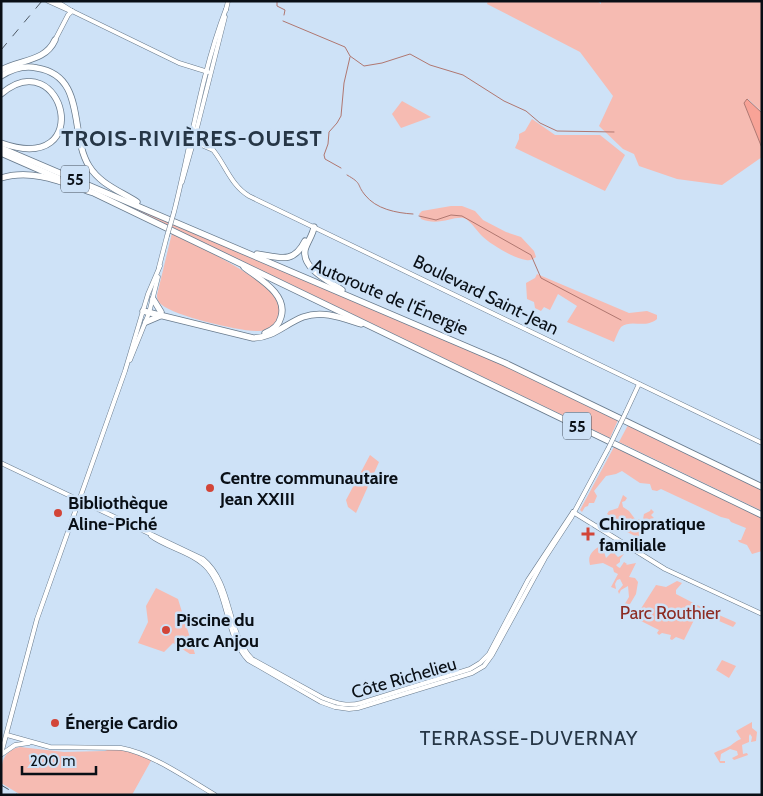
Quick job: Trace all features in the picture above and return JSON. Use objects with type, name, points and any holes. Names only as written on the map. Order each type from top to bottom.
[{"type":"highway","points":[[1,70],[10,65],[42,56],[56,40]]},
{"type":"highway","points":[[1,76],[15,69],[32,67],[45,70],[60,79],[67,86],[72,98],[81,148],[90,167],[108,185],[150,211]]},
{"type":"highway","points":[[1,94],[11,87],[23,83],[40,84],[48,88],[55,95],[60,104],[62,114],[59,132],[52,141],[42,147],[27,150],[1,143]]},
{"type":"highway","name":"Autoroute de l'Énergie","points":[[1,148],[505,363],[762,487]]},
{"type":"highway","name":"55","points":[[1,153],[94,194],[234,260]]},
{"type":"highway","points":[[1,178],[19,174],[38,176],[94,194]]},
{"type":"highway","points":[[246,252],[277,258],[291,256],[299,251],[310,230],[314,227]]},
{"type":"highway","points":[[314,227],[305,250],[307,261],[321,276],[357,299]]},
{"type":"highway","points":[[146,322],[161,314],[248,334],[262,334],[273,329],[280,322],[282,315],[282,306],[278,297],[266,283],[234,260]]},
{"type":"highway","name":"Autoroute de l'Énergie","points":[[234,260],[762,515]]},
{"type":"highway","points":[[153,299],[161,314]]},
{"type":"highway","points":[[147,310],[255,338],[271,335],[303,317],[316,314],[339,317],[377,329]]},
{"type":"street","points":[[48,1],[72,11]]},
{"type":"street","points":[[56,1],[72,11],[177,62],[209,72]]},
{"type":"street","points":[[124,371],[146,322],[147,310],[153,299],[219,27],[228,1]]},
{"type":"street","points":[[56,40],[72,11]]},
{"type":"street","name":"Boulevard Saint-Jean","points":[[193,136],[209,144],[240,190],[762,443]]},
{"type":"street","points":[[192,141],[214,152]]},
{"type":"street","points":[[1,754],[37,620],[147,310],[160,266]]},
{"type":"street","name":"Côte Richelieu","points":[[1,463],[145,531],[155,539],[201,562],[215,580],[232,632],[241,652],[248,660],[322,702],[335,707],[350,709],[472,672],[484,666],[608,449],[639,384]]},
{"type":"street","points":[[573,512],[665,569],[762,614]]},
{"type":"street","points":[[7,735],[50,747],[129,749],[151,759],[215,795]]},
{"type":"street","points":[[1,754],[15,745],[32,743]]},
{"type":"green space","points":[[488,1],[597,1],[601,4],[601,1],[762,1],[762,112],[748,99],[744,103],[762,148],[762,157],[722,185],[677,179],[639,166],[634,154],[623,149],[599,126],[613,96],[580,52],[487,4]]},
{"type":"green space","points":[[402,101],[431,117],[401,128],[392,114]]},
{"type":"green space","points":[[532,119],[555,135],[600,135],[625,155],[605,191],[515,148],[519,134],[525,131]]},
{"type":"green space","points":[[107,196],[483,355],[618,420],[610,438]]},
{"type":"green space","points":[[462,206],[475,211],[483,220],[506,232],[521,237],[534,251],[536,257],[526,260],[503,251],[480,234],[466,219],[457,218],[435,222],[421,219],[419,214],[422,211]]},
{"type":"green space","points":[[172,233],[197,245],[260,282],[277,300],[280,309],[279,319],[265,330],[250,331],[180,314],[162,305],[157,295]]},
{"type":"green space","points":[[537,274],[629,313],[647,311],[657,315],[657,319],[648,323],[629,324],[621,327],[614,342],[567,322],[577,306],[558,294],[550,310],[544,307],[541,311],[535,308],[534,302],[527,299],[526,283],[535,278]]},
{"type":"green space","points":[[628,425],[762,490],[762,511],[619,442]]},
{"type":"green space","points":[[614,447],[762,518],[762,551],[752,554],[747,545],[739,542],[738,540],[741,540],[746,528],[661,489],[657,491],[652,490],[650,484],[640,483],[622,471],[606,476],[594,491],[597,496],[594,503],[589,503],[582,512],[580,510]]},
{"type":"green space","points":[[370,455],[379,462],[356,513],[348,507],[346,500]]},
{"type":"green space","points":[[623,495],[627,498],[622,502],[623,507],[635,519],[643,519],[644,514],[651,509],[654,512],[651,515],[654,518],[643,523],[640,528],[645,533],[644,536],[637,537],[627,532],[628,527],[607,514],[609,511],[618,508]]},
{"type":"green space","points":[[601,545],[603,550],[600,552],[604,552],[606,558],[619,545],[615,554],[618,557],[624,554],[616,565],[618,567],[620,568],[624,562],[626,565],[636,563],[629,577],[635,578],[638,582],[636,594],[630,604],[623,607],[629,597],[628,586],[621,590],[619,594],[618,591],[623,585],[620,579],[615,584],[616,589],[611,587],[618,574],[614,572],[613,568],[603,563],[590,565],[590,555]]},
{"type":"green space","name":"Parc Routhier","points":[[677,581],[682,583],[676,590],[676,594],[703,608],[707,614],[712,612],[735,622],[733,627],[698,612],[684,640],[676,637],[672,640],[670,639],[671,635],[662,633],[659,635],[657,633],[659,630],[635,618],[656,585],[666,587]]},
{"type":"green space","points":[[156,588],[178,599],[195,654],[190,654],[173,643],[164,652],[138,643],[148,622],[146,606]]},
{"type":"green space","points":[[722,660],[736,666],[729,678],[716,670]]},
{"type":"green space","points":[[752,722],[752,728],[757,732],[756,741],[751,742],[752,737],[750,734],[749,742],[742,745],[743,754],[747,753],[748,755],[734,760],[732,758],[738,755],[737,751],[730,749],[721,754],[720,761],[725,761],[725,763],[720,763],[714,753],[741,739],[736,731]]},
{"type":"green space","points":[[20,747],[64,752],[105,751],[117,748],[135,752],[152,759],[132,795],[21,795],[1,783],[2,766],[5,756],[13,749]]},
{"type":"shaded area","points":[[747,99],[762,113],[762,148],[744,103]]},
{"type":"waterway","points":[[277,1],[277,6],[285,10],[284,15]]},
{"type":"waterway","points":[[283,21],[345,47],[350,56],[364,66],[382,63],[410,54],[430,65],[463,75],[504,101],[526,111],[540,123],[557,131],[614,132]]},
{"type":"waterway","points":[[341,168],[325,159],[324,155],[328,144],[329,132],[341,116],[344,83],[350,57]]},
{"type":"waterway","points":[[347,175],[357,182],[365,195],[375,204],[400,213],[413,214]]},
{"type":"waterway","points":[[419,216],[436,220],[451,215],[462,216],[531,255],[541,278],[621,320]]},
{"type":"railway","points":[[1,50],[42,1]]},
{"type":"railway","points":[[1,785],[18,795]]},
{"type":"place","name":"Centre communautaire Jean XXIII","points":[[210,488]]},
{"type":"place","name":"Bibliothèque Aline-Piché","points":[[58,513]]},
{"type":"place","name":"Chiropratique familiale","points":[[588,534]]},
{"type":"place","name":"Piscine du parc Anjou","points":[[166,630]]},
{"type":"place","name":"Énergie Cardio","points":[[55,723]]},
{"type":"district","name":"TROIS-RIVIÈRES-OUEST","points":[[192,138]]},
{"type":"district","name":"TERRASSE-DUVERNAY","points":[[529,738]]}]
